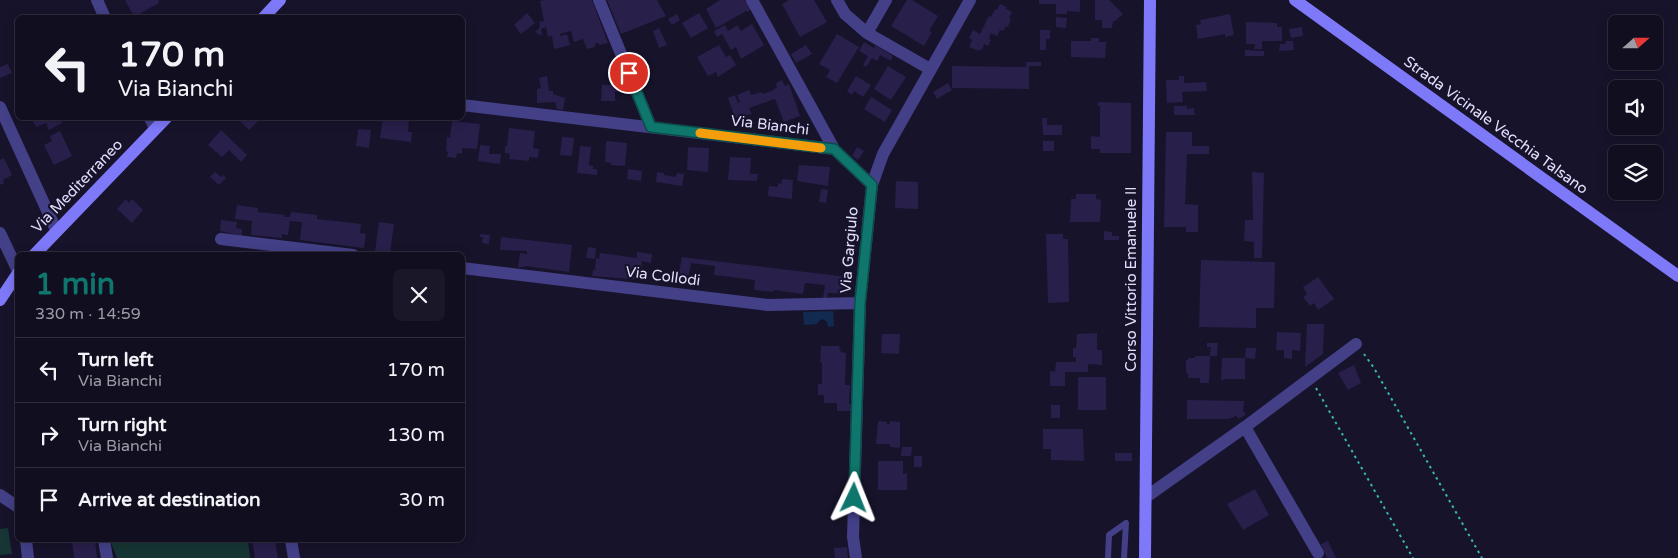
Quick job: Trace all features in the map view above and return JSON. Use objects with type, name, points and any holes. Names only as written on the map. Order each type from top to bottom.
[{"type":"street","points":[[97,0],[104,15]]},
{"type":"street","points":[[266,15],[280,0]]},
{"type":"street","points":[[599,0],[651,127]]},
{"type":"street","points":[[752,0],[834,149],[872,185]]},
{"type":"street","points":[[837,0],[845,14],[867,33],[930,70]]},
{"type":"street","points":[[867,33],[886,0]]},
{"type":"street","name":"Via Gargiulo","points":[[856,558],[853,537],[860,304],[872,185],[883,154],[970,0]]},
{"type":"street","name":"Corso Vittorio Emanuele II","points":[[1145,558],[1150,0]]},
{"type":"street","name":"Strada Vicinale Vecchia Talsano","points":[[1295,0],[1678,276]]},
{"type":"street","name":"Via Bianchi","points":[[465,105],[834,149]]},
{"type":"street","points":[[0,107],[56,230]]},
{"type":"street","name":"Via Mediterraneo","points":[[37,252],[153,123]]},
{"type":"street","points":[[0,234],[15,266]]},
{"type":"street","points":[[221,239],[329,252]]},
{"type":"street","name":"Via Collodi","points":[[465,268],[768,305],[860,304]]},
{"type":"street","points":[[0,300],[15,277]]},
{"type":"street","points":[[1146,497],[1245,427],[1356,344]]},
{"type":"street","points":[[1245,427],[1318,552]]},
{"type":"street","points":[[0,495],[15,505]]},
{"type":"street","points":[[26,542],[28,558]]},
{"type":"street","points":[[104,542],[107,558]]},
{"type":"street","points":[[292,542],[294,558]]},
{"type":"lane","points":[[1108,558],[1109,535],[1126,522],[1124,558]]},
{"type":"path","points":[[1356,344],[1374,368],[1482,558]]},
{"type":"path","points":[[1310,377],[1413,558]]},
{"type":"green space","points":[[8,528],[12,554],[0,555],[0,529]]},
{"type":"green space","points":[[111,542],[248,542],[250,558],[117,558]]},
{"type":"water","points":[[833,311],[834,326],[828,327],[827,322],[823,319],[817,324],[804,325],[803,312]]},
{"type":"building","points":[[125,0],[158,0],[159,3],[138,15],[133,15]]},
{"type":"building","points":[[592,0],[608,43],[599,45],[598,43],[595,44],[595,47],[587,49],[583,39],[574,42],[571,31],[560,34],[560,36],[567,34],[570,45],[554,49],[552,36],[548,37],[546,27],[541,29],[542,36],[535,32],[540,27],[539,22],[544,21],[540,1]]},
{"type":"building","points":[[607,0],[657,0],[666,16],[621,34]]},
{"type":"building","points":[[720,0],[747,0],[752,9],[716,28],[706,9]]},
{"type":"building","points":[[789,0],[814,0],[827,22],[800,37],[782,4]]},
{"type":"building","points":[[907,0],[912,0],[938,16],[929,31],[932,32],[924,46],[891,26]]},
{"type":"building","points":[[1039,0],[1080,0],[1080,12],[1067,11],[1067,14],[1056,14],[1056,4],[1039,4]]},
{"type":"building","points":[[1095,0],[1109,0],[1123,14],[1113,21],[1112,28],[1102,28],[1102,20],[1095,20]]},
{"type":"building","points":[[1000,4],[1012,12],[1008,27],[1006,26],[1003,31],[1000,30],[997,36],[991,33],[989,39],[991,40],[988,46],[984,44],[982,50],[980,49],[979,51],[969,47],[972,40],[969,38],[973,30],[980,34],[989,16],[991,17]]},
{"type":"building","points":[[527,13],[535,23],[521,34],[514,25]]},
{"type":"building","points":[[699,13],[708,28],[691,38],[682,23]]},
{"type":"building","points":[[677,14],[680,20],[672,25],[668,19]]},
{"type":"building","points":[[1230,14],[1234,35],[1225,37],[1225,34],[1198,39],[1196,25],[1201,24],[1200,20]]},
{"type":"building","points":[[1056,17],[1067,18],[1066,28],[1056,27]]},
{"type":"building","points":[[1246,22],[1277,23],[1277,27],[1282,27],[1282,41],[1262,41],[1262,49],[1254,49],[1255,44],[1246,44]]},
{"type":"building","points":[[752,24],[764,45],[741,59],[736,47],[731,50],[722,34],[717,37],[714,31],[725,25],[728,31],[738,25],[741,31]]},
{"type":"building","points":[[1302,27],[1303,36],[1291,38],[1289,29]]},
{"type":"building","points":[[659,28],[667,45],[659,48],[653,31]]},
{"type":"building","points":[[1040,30],[1050,30],[1050,39],[1046,39],[1046,50],[1040,50]]},
{"type":"building","points":[[837,34],[859,47],[837,83],[826,77],[830,70],[819,64]]},
{"type":"building","points":[[1091,38],[1099,38],[1099,42],[1106,42],[1105,58],[1071,57],[1071,41],[1091,41]]},
{"type":"building","points":[[1286,41],[1293,41],[1294,50],[1279,51],[1280,44],[1286,44]]},
{"type":"building","points":[[864,42],[874,48],[875,45],[893,56],[891,61],[880,55],[877,61],[872,58],[866,67],[863,65],[868,56],[859,51]]},
{"type":"building","points":[[719,45],[726,57],[730,55],[736,65],[718,77],[716,72],[708,76],[697,57]]},
{"type":"building","points":[[806,45],[812,54],[796,63],[791,54]]},
{"type":"building","points":[[1245,50],[1264,51],[1264,56],[1245,56]]},
{"type":"building","points":[[1026,62],[1041,62],[1041,66],[1029,66],[1029,89],[952,88],[952,66],[1026,67]]},
{"type":"building","points":[[8,64],[12,73],[0,78],[0,67]]},
{"type":"building","points":[[888,66],[906,77],[891,100],[874,89]]},
{"type":"building","points":[[547,76],[549,91],[553,91],[553,94],[565,98],[563,110],[557,109],[555,102],[537,103],[537,89],[541,88],[539,78]]},
{"type":"building","points":[[856,76],[871,85],[863,97],[854,91],[852,95],[847,91]]},
{"type":"building","points":[[1179,76],[1184,76],[1184,83],[1206,82],[1207,91],[1182,92],[1183,102],[1167,103],[1166,80],[1179,80]]},
{"type":"building","points":[[782,80],[785,86],[789,84],[800,116],[784,122],[775,99],[749,108],[752,114],[735,118],[728,98],[735,95],[738,103],[740,102],[737,95],[749,90],[751,95],[772,91],[777,87],[776,83]]},
{"type":"building","points":[[948,83],[952,90],[937,99],[933,92]]},
{"type":"building","points":[[602,85],[622,85],[622,92],[615,92],[615,101],[601,101]]},
{"type":"building","points":[[871,97],[892,110],[885,122],[864,109]]},
{"type":"building","points":[[1098,102],[1131,103],[1131,153],[1100,153],[1100,149],[1091,149],[1091,136],[1100,137],[1100,106],[1098,106]]},
{"type":"building","points":[[1174,106],[1187,106],[1187,109],[1194,108],[1195,115],[1174,115]]},
{"type":"building","points":[[1042,118],[1047,118],[1047,125],[1062,125],[1062,135],[1043,135]]},
{"type":"building","points":[[32,120],[61,120],[62,123],[49,130],[46,123],[36,127]]},
{"type":"building","points":[[239,120],[259,120],[249,130]]},
{"type":"building","points":[[383,120],[409,120],[408,132],[412,132],[411,142],[380,138]]},
{"type":"building","points":[[452,121],[480,124],[477,149],[462,148],[462,154],[457,153],[456,158],[447,157],[447,137],[450,138]]},
{"type":"building","points":[[509,128],[535,131],[533,148],[539,149],[538,158],[529,157],[529,161],[509,159],[510,154],[505,153],[505,146],[507,146]]},
{"type":"building","points":[[358,129],[371,130],[369,148],[356,146]]},
{"type":"building","points":[[221,130],[247,155],[241,162],[229,150],[222,157],[208,145]]},
{"type":"building","points":[[60,131],[72,156],[54,165],[44,145],[52,141],[50,136]]},
{"type":"building","points":[[1166,132],[1192,132],[1192,146],[1209,146],[1209,154],[1187,154],[1185,204],[1198,205],[1198,232],[1186,232],[1186,227],[1164,227]]},
{"type":"building","points":[[562,137],[574,138],[572,156],[560,155]]},
{"type":"building","points":[[606,141],[627,143],[625,166],[611,165],[611,163],[605,162]]},
{"type":"building","points":[[1043,141],[1054,141],[1054,151],[1043,151]]},
{"type":"building","points":[[480,145],[490,146],[489,154],[501,154],[500,164],[478,161]]},
{"type":"building","points":[[580,146],[591,147],[589,165],[593,166],[593,169],[597,169],[597,175],[577,173]]},
{"type":"building","points":[[688,147],[709,148],[708,172],[687,170]]},
{"type":"building","points":[[857,147],[864,151],[858,160],[852,156]]},
{"type":"building","points":[[730,157],[751,158],[750,174],[758,174],[757,181],[728,180]]},
{"type":"building","points":[[4,158],[12,175],[3,180],[4,183],[0,185],[0,160]]},
{"type":"building","points":[[799,165],[830,167],[828,186],[797,181]]},
{"type":"building","points":[[628,169],[642,171],[641,181],[627,179]]},
{"type":"building","points":[[215,172],[221,177],[223,175],[226,178],[219,185],[210,177]]},
{"type":"building","points":[[657,172],[676,177],[677,173],[684,174],[682,186],[656,182]]},
{"type":"building","points":[[1252,172],[1264,173],[1262,258],[1254,258],[1254,242],[1244,241],[1245,220],[1253,220]]},
{"type":"building","points":[[782,179],[793,180],[792,199],[768,196],[769,186],[778,187],[778,183],[781,184]]},
{"type":"building","points":[[896,181],[918,182],[918,209],[895,208]]},
{"type":"building","points":[[821,189],[828,190],[826,203],[819,202]]},
{"type":"building","points":[[1076,194],[1096,194],[1096,199],[1101,200],[1100,222],[1070,222],[1071,199],[1076,199]]},
{"type":"building","points":[[126,199],[129,203],[132,199],[143,210],[132,223],[117,209]]},
{"type":"building","points":[[237,205],[258,208],[258,212],[285,215],[284,217],[290,217],[291,212],[317,215],[317,219],[361,224],[360,233],[366,234],[364,248],[300,240],[302,222],[290,221],[288,235],[282,234],[282,238],[251,235],[252,221],[235,219]]},
{"type":"building","points":[[221,220],[237,222],[236,228],[242,229],[242,236],[220,231]]},
{"type":"building","points":[[379,222],[394,224],[390,252],[375,252]]},
{"type":"building","points":[[1104,231],[1112,232],[1112,236],[1119,236],[1119,240],[1104,240]]},
{"type":"building","points":[[480,234],[490,235],[489,244],[482,243],[483,237],[480,237]]},
{"type":"building","points":[[1046,234],[1063,234],[1063,239],[1068,239],[1069,302],[1048,303]]},
{"type":"building","points":[[501,237],[572,245],[569,272],[526,266],[518,268],[520,253],[527,254],[527,251],[500,250]]},
{"type":"building","points":[[588,247],[596,248],[595,259],[586,258]]},
{"type":"building","points":[[637,252],[652,254],[651,263],[642,261],[641,273],[645,273],[644,280],[592,276],[593,270],[595,270],[596,258],[599,259],[600,253],[637,258]]},
{"type":"building","points":[[682,257],[848,277],[847,294],[828,293],[827,298],[823,298],[825,285],[805,283],[803,294],[774,290],[773,292],[754,290],[755,280],[714,275],[715,266],[691,263],[687,284],[677,282]]},
{"type":"building","points":[[1201,260],[1275,262],[1274,308],[1256,308],[1256,328],[1199,327]]},
{"type":"building","points":[[1318,277],[1334,299],[1318,310],[1314,303],[1310,306],[1303,297],[1307,294],[1303,287]]},
{"type":"building","points":[[1307,324],[1324,324],[1323,354],[1305,367]]},
{"type":"building","points":[[1277,332],[1301,333],[1300,351],[1292,350],[1292,359],[1284,358],[1284,350],[1276,350]]},
{"type":"building","points":[[1097,333],[1097,350],[1102,350],[1102,365],[1088,364],[1088,372],[1065,372],[1065,386],[1050,386],[1050,371],[1055,372],[1056,362],[1076,362],[1076,357],[1073,357],[1073,348],[1076,348],[1077,334]]},
{"type":"building","points":[[882,334],[900,334],[899,354],[881,353]]},
{"type":"building","points":[[1207,343],[1218,343],[1217,356],[1210,356],[1211,347],[1207,347]]},
{"type":"building","points":[[822,346],[839,346],[841,352],[846,353],[845,385],[850,385],[849,404],[851,404],[851,411],[837,411],[837,403],[824,403],[824,395],[818,395],[818,384],[822,384],[822,363],[820,362]]},
{"type":"building","points":[[1246,348],[1256,348],[1255,359],[1245,358]]},
{"type":"building","points":[[1195,356],[1210,356],[1209,383],[1200,383],[1200,378],[1188,378],[1186,360],[1188,358],[1195,358]]},
{"type":"building","points":[[1222,358],[1245,358],[1245,379],[1221,380]]},
{"type":"building","points":[[1354,365],[1361,383],[1348,390],[1338,373]]},
{"type":"building","points":[[1078,377],[1106,377],[1106,410],[1078,410]]},
{"type":"building","points":[[1187,400],[1244,401],[1243,411],[1246,414],[1239,419],[1236,416],[1229,419],[1187,419]]},
{"type":"building","points":[[1051,405],[1060,405],[1060,418],[1051,418]]},
{"type":"building","points":[[878,421],[887,422],[887,424],[890,424],[890,421],[900,422],[900,448],[890,447],[890,444],[876,444]]},
{"type":"building","points":[[1043,429],[1083,429],[1084,461],[1051,460],[1051,449],[1043,449]]},
{"type":"building","points":[[902,447],[912,447],[911,456],[901,456]]},
{"type":"building","points":[[1115,453],[1132,453],[1132,461],[1115,461]]},
{"type":"building","points":[[914,456],[922,456],[922,467],[914,467]]},
{"type":"building","points":[[878,461],[903,461],[903,474],[907,473],[907,490],[878,490]]},
{"type":"building","points":[[1255,489],[1269,515],[1243,530],[1227,504]]},
{"type":"building","points":[[1328,541],[1336,558],[1327,558],[1321,544]]},
{"type":"building","points":[[72,542],[95,542],[97,558],[74,558]]},
{"type":"building","points":[[252,542],[275,542],[278,558],[255,558]]},
{"type":"building","points":[[847,547],[848,558],[835,558],[834,548]]},
{"type":"slow traffic","points":[[700,133],[821,148]]},
{"type":"route","points":[[629,73],[651,127],[834,149],[872,185],[860,304],[854,498]]}]
